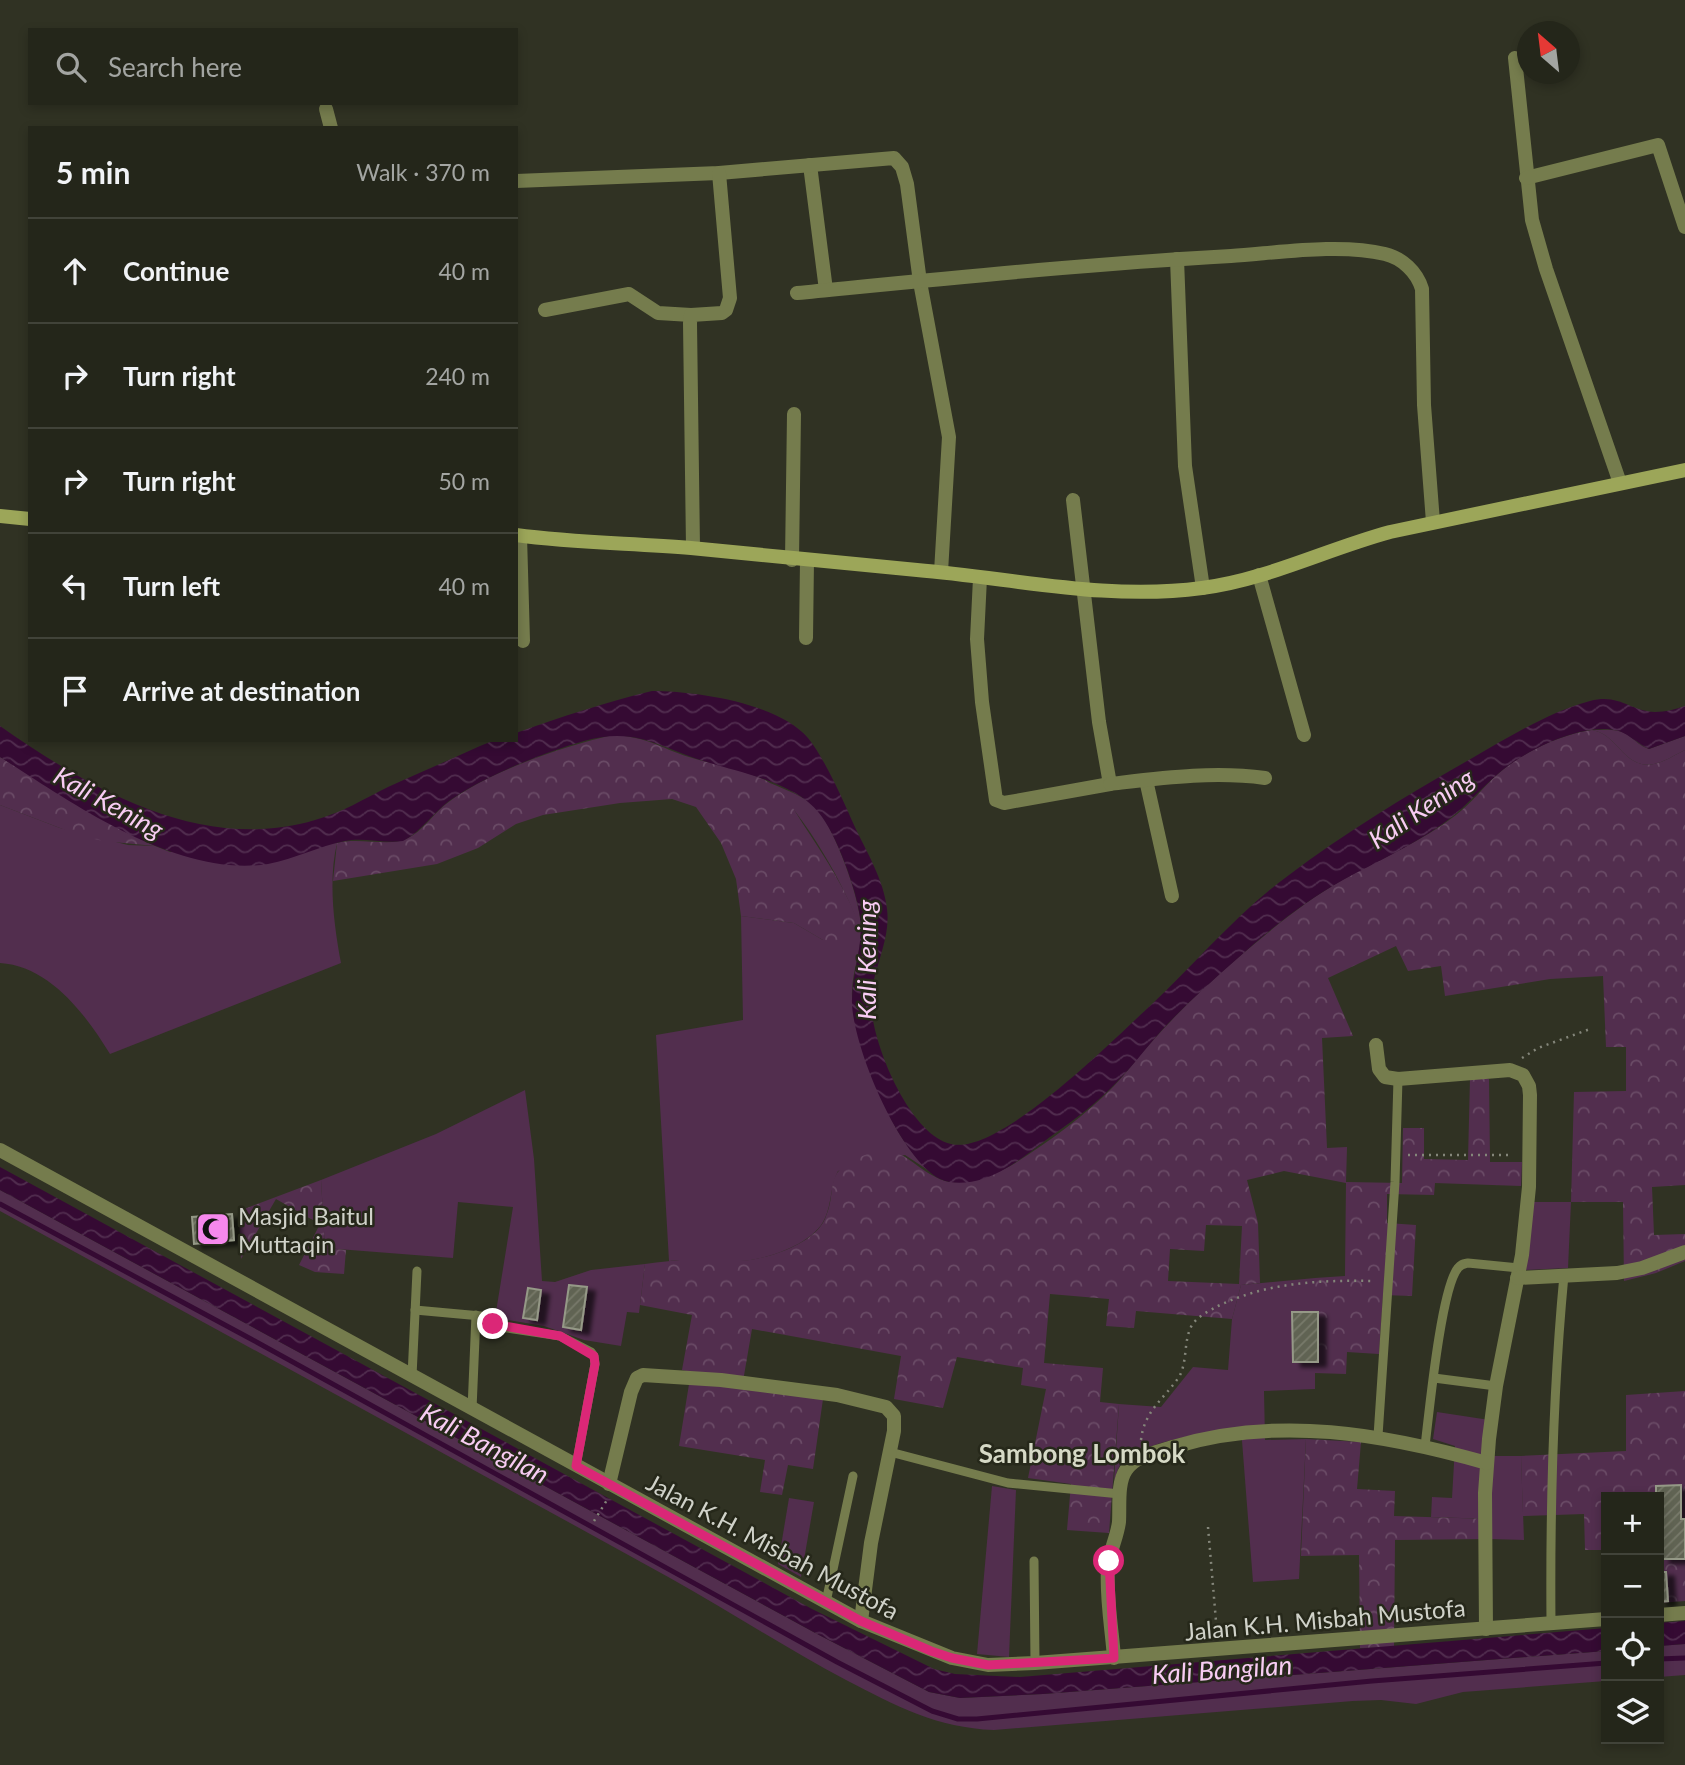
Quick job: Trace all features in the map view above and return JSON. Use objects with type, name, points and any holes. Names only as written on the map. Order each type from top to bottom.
[{"type":"main road","points":[[518,536],[693,548],[941,572],[1084,591],[1144,593],[1203,588],[1259,575],[1348,544],[1433,522],[1685,470]]},
{"type":"main road","points":[[0,516],[28,519]]},
{"type":"street","points":[[1514,58],[1532,220],[1545,270],[1620,482]]},
{"type":"street","points":[[326,109],[330,126]]},
{"type":"street","points":[[1526,178],[1658,145],[1680,200],[1685,227]]},
{"type":"street","points":[[518,181],[719,173],[894,158],[898,161],[907,184],[920,282],[949,437],[941,572]]},
{"type":"street","points":[[810,165],[826,290]]},
{"type":"street","points":[[545,310],[629,294],[658,313],[722,313],[729,305],[719,173]]},
{"type":"street","points":[[797,293],[1177,259],[1348,249],[1386,254],[1407,266],[1422,289],[1424,405],[1433,522]]},
{"type":"street","points":[[1177,259],[1185,466],[1203,588]]},
{"type":"street","points":[[691,315],[689,330],[693,548]]},
{"type":"street","points":[[794,414],[806,638]]},
{"type":"street","points":[[1073,500],[1099,722],[1110,784]]},
{"type":"street","points":[[518,536],[523,641]]},
{"type":"street","points":[[1259,575],[1304,735]]},
{"type":"street","points":[[980,578],[978,652],[996,800],[1004,803],[1110,784],[1199,774],[1238,774],[1265,778]]},
{"type":"street","points":[[1146,780],[1172,896]]},
{"type":"street","points":[[1376,1045],[1381,1074],[1385,1077],[1398,1079],[1510,1070],[1523,1075],[1529,1086],[1527,1212],[1496,1386],[1487,1463],[1486,1629]]},
{"type":"street","name":"Jalan K.H. Misbah Mustofa","points":[[0,1150],[576,1466],[610,1489],[861,1621],[952,1658],[988,1665],[1035,1663],[1601,1619]]},
{"type":"street","points":[[1518,1273],[1617,1273],[1642,1268],[1685,1252]]},
{"type":"street","points":[[610,1489],[631,1391],[637,1378],[650,1373],[837,1395],[886,1407],[891,1411],[895,1422],[871,1543],[861,1621]]},
{"type":"street","points":[[1114,1658],[1108,1572],[1117,1531],[1124,1474],[1140,1458],[1189,1442],[1219,1436],[1316,1431],[1378,1436],[1487,1463]]},
{"type":"street","points":[[1664,1615],[1685,1613]]},
{"type":"lane","points":[[1378,1436],[1389,1281],[1398,1079]]},
{"type":"lane","points":[[1425,1446],[1445,1308],[1458,1268],[1475,1263],[1518,1273]]},
{"type":"lane","points":[[412,1376],[417,1271]]},
{"type":"lane","points":[[1550,1623],[1553,1436],[1564,1275]]},
{"type":"lane","points":[[415,1310],[476,1315],[500,1327],[560,1336],[594,1356],[595,1364],[576,1466]]},
{"type":"lane","points":[[472,1409],[476,1315]]},
{"type":"lane","points":[[1434,1378],[1496,1386]]},
{"type":"lane","points":[[891,1452],[1007,1483],[1120,1494]]},
{"type":"lane","points":[[826,1602],[853,1476]]},
{"type":"lane","points":[[1034,1561],[1035,1663]]},
{"type":"path","points":[[1510,1070],[1525,1055],[1538,1048],[1590,1029]]},
{"type":"path","points":[[1396,1154],[1530,1155]]},
{"type":"path","points":[[1140,1458],[1145,1421],[1160,1397],[1179,1377],[1186,1358],[1192,1325],[1202,1315],[1225,1303],[1276,1286],[1340,1281],[1389,1281]]},
{"type":"path","points":[[594,1521],[610,1489]]},
{"type":"path","points":[[1208,1527],[1218,1650]]},
{"type":"green space","points":[[1592,730],[1620,731],[1649,749],[1685,736],[1685,750],[1658,763],[1644,764],[1635,762],[1608,738]]},
{"type":"green space","points":[[1592,730],[1601,733],[1628,757],[1644,764],[1658,763],[1685,750],[1685,1185],[1652,1187],[1654,1235],[1685,1234],[1685,1261],[1656,1273],[1624,1281],[1623,1202],[1571,1202],[1574,1092],[1626,1091],[1626,1047],[1606,1047],[1603,976],[1550,979],[1445,996],[1441,966],[1408,971],[1396,946],[1328,978],[1353,1036],[1322,1038],[1327,1148],[1347,1147],[1346,1182],[1402,1183],[1403,1128],[1424,1128],[1424,1159],[1468,1160],[1470,1079],[1489,1079],[1490,1162],[1522,1162],[1521,1186],[1435,1183],[1434,1195],[1387,1194],[1387,1223],[1416,1225],[1412,1296],[1383,1295],[1379,1354],[1347,1352],[1346,1374],[1315,1373],[1315,1278],[1345,1276],[1346,1183],[1284,1171],[1247,1180],[1258,1223],[1260,1283],[1241,1285],[1232,1319],[1136,1311],[1134,1328],[1106,1326],[1109,1299],[1050,1294],[1044,1363],[1103,1368],[1100,1402],[1119,1404],[1109,1533],[1067,1530],[1071,1484],[1028,1478],[1046,1389],[1021,1385],[1023,1368],[957,1357],[943,1408],[894,1399],[901,1356],[752,1329],[742,1387],[823,1399],[813,1469],[788,1465],[782,1495],[760,1492],[765,1460],[679,1446],[691,1372],[682,1370],[692,1315],[640,1305],[645,1264],[692,1259],[750,1260],[793,1247],[812,1235],[825,1219],[835,1176],[840,1170],[848,1163],[875,1152],[897,1153],[933,1176],[952,1182],[979,1178],[1012,1165],[1091,1108],[1192,999],[1290,915],[1344,879],[1443,825],[1498,774],[1530,752],[1554,740]],"holes":[[[1206,1225],[1242,1226],[1239,1284],[1168,1281],[1170,1249],[1204,1251]]]},
{"type":"green space","points":[[613,735],[644,740],[689,757],[742,771],[775,787],[789,802],[828,863],[862,932],[833,944],[794,923],[741,916],[736,879],[721,843],[696,807],[672,799],[620,803],[543,815],[516,824],[478,848],[437,864],[333,881],[337,843],[391,842],[406,839],[418,832],[450,801],[486,780],[550,753]]},
{"type":"green space","points":[[0,757],[110,823],[155,846],[81,836],[0,805]]},
{"type":"green space","points":[[770,783],[807,800],[824,819],[840,850],[853,888],[861,932],[835,873],[823,853],[797,814]]},
{"type":"green space","points":[[0,805],[60,828],[128,845],[155,846],[170,852],[337,843],[332,888],[341,963],[110,1054],[90,1024],[65,995],[35,973],[0,963]]},
{"type":"green space","points":[[741,916],[794,923],[823,940],[861,932],[852,997],[875,1078],[900,1135],[926,1167],[943,1180],[905,1155],[838,1171],[825,1218],[820,1227],[804,1241],[751,1260],[669,1261],[656,1035],[743,1020]]},
{"type":"green space","points":[[525,1090],[534,1159],[542,1281],[555,1282],[591,1270],[645,1264],[639,1313],[627,1312],[621,1346],[584,1340],[544,1326],[495,1318],[513,1207],[458,1202],[453,1258],[325,1248],[321,1180],[436,1134]]},
{"type":"green space","points":[[321,1180],[325,1248],[346,1250],[344,1274],[315,1272],[299,1265],[320,1224],[276,1199],[241,1259],[239,1211]]},
{"type":"green space","points":[[0,1190],[819,1635],[929,1692],[960,1698],[1043,1694],[1601,1651],[1601,1681],[1463,1692],[1416,1704],[1381,1700],[1353,1701],[994,1730],[935,1720],[900,1707],[846,1680],[670,1578],[0,1211]]},
{"type":"green space","points":[[1531,1202],[1571,1202],[1568,1268],[1525,1270]]},
{"type":"green space","points":[[1315,1278],[1315,1389],[1264,1391],[1265,1440],[1306,1439],[1299,1579],[1253,1582],[1241,1428],[1176,1439],[1142,1450],[1120,1465],[1114,1481],[1119,1404],[1161,1407],[1193,1367],[1228,1370],[1232,1319],[1241,1285]]},
{"type":"green space","points":[[1685,1391],[1685,1601],[1664,1603],[1664,1492],[1601,1492],[1601,1550],[1585,1550],[1584,1514],[1523,1516],[1521,1456],[1626,1451],[1626,1395]]},
{"type":"green space","points":[[1437,1412],[1496,1421],[1491,1456],[1521,1456],[1524,1540],[1490,1539],[1490,1519],[1431,1517],[1432,1497],[1452,1498],[1455,1446],[1433,1439]]},
{"type":"green space","points":[[1306,1439],[1361,1442],[1357,1489],[1395,1491],[1394,1516],[1490,1519],[1490,1539],[1395,1540],[1394,1647],[1360,1648],[1359,1555],[1301,1556]]},
{"type":"green space","points":[[992,1486],[1016,1490],[1009,1657],[977,1654]]},
{"type":"green space","points":[[789,1498],[814,1502],[801,1577],[778,1564]]},
{"type":"green space","points":[[1685,1644],[1685,1675],[1664,1677],[1664,1646]]},
{"type":"water","name":"Kali Kening","points":[[652,691],[691,693],[735,701],[777,716],[808,738],[833,780],[874,866],[885,898],[888,920],[871,998],[872,1015],[884,1059],[894,1083],[920,1123],[935,1137],[951,1144],[972,1143],[997,1132],[1026,1114],[1085,1067],[1270,889],[1380,813],[1516,733],[1575,706],[1609,699],[1655,712],[1685,706],[1685,736],[1649,749],[1619,731],[1589,730],[1556,740],[1524,755],[1499,773],[1441,825],[1329,888],[1275,926],[1189,1002],[1117,1082],[1077,1117],[1006,1168],[983,1179],[962,1183],[940,1179],[925,1167],[909,1149],[881,1100],[861,1047],[852,1004],[861,928],[850,878],[826,822],[809,803],[784,787],[649,741],[620,736],[603,737],[551,752],[479,783],[449,801],[403,841],[345,841],[268,864],[233,865],[198,860],[163,849],[128,833],[60,796],[0,757],[0,726],[71,772],[149,809],[189,822],[231,829],[273,828],[334,814],[490,742],[518,742],[518,732]]},
{"type":"water","name":"Kali Bangilan","points":[[0,1167],[812,1609],[934,1669],[955,1674],[1020,1677],[1601,1628],[1601,1651],[1043,1694],[960,1698],[929,1692],[819,1635],[0,1190]]},
{"type":"water","points":[[1685,1621],[1685,1644],[1664,1646],[1664,1623]]},
{"type":"building","name":"Masjid Baitul Muttaqin","points":[[232,1214],[234,1240],[194,1244],[192,1217]]},
{"type":"building","points":[[569,1285],[587,1287],[581,1330],[563,1327]]},
{"type":"building","points":[[528,1288],[541,1290],[537,1320],[523,1318]]},
{"type":"building","points":[[1292,1312],[1318,1312],[1318,1362],[1293,1362]]},
{"type":"building","points":[[1681,1485],[1681,1519],[1685,1519],[1685,1559],[1664,1559],[1664,1492],[1656,1492],[1656,1486]]},
{"type":"building","points":[[1664,1572],[1666,1572],[1668,1601],[1664,1601]]},
{"type":"waterway","name":"Kali Bangilan","points":[[0,1204],[837,1662],[932,1711],[958,1719],[1372,1681],[1601,1663]]},
{"type":"waterway","points":[[1664,1659],[1685,1658]]},
{"type":"place","name":"Masjid Baitul Muttaqin","points":[[213,1229]]},
{"type":"district","name":"Sambong Lombok","points":[[1082,1453]]},
{"type":"route","points":[[493,1324],[560,1336],[594,1356],[590,1395],[576,1466],[861,1621],[931,1651],[988,1665],[1114,1658],[1109,1561]]}]
